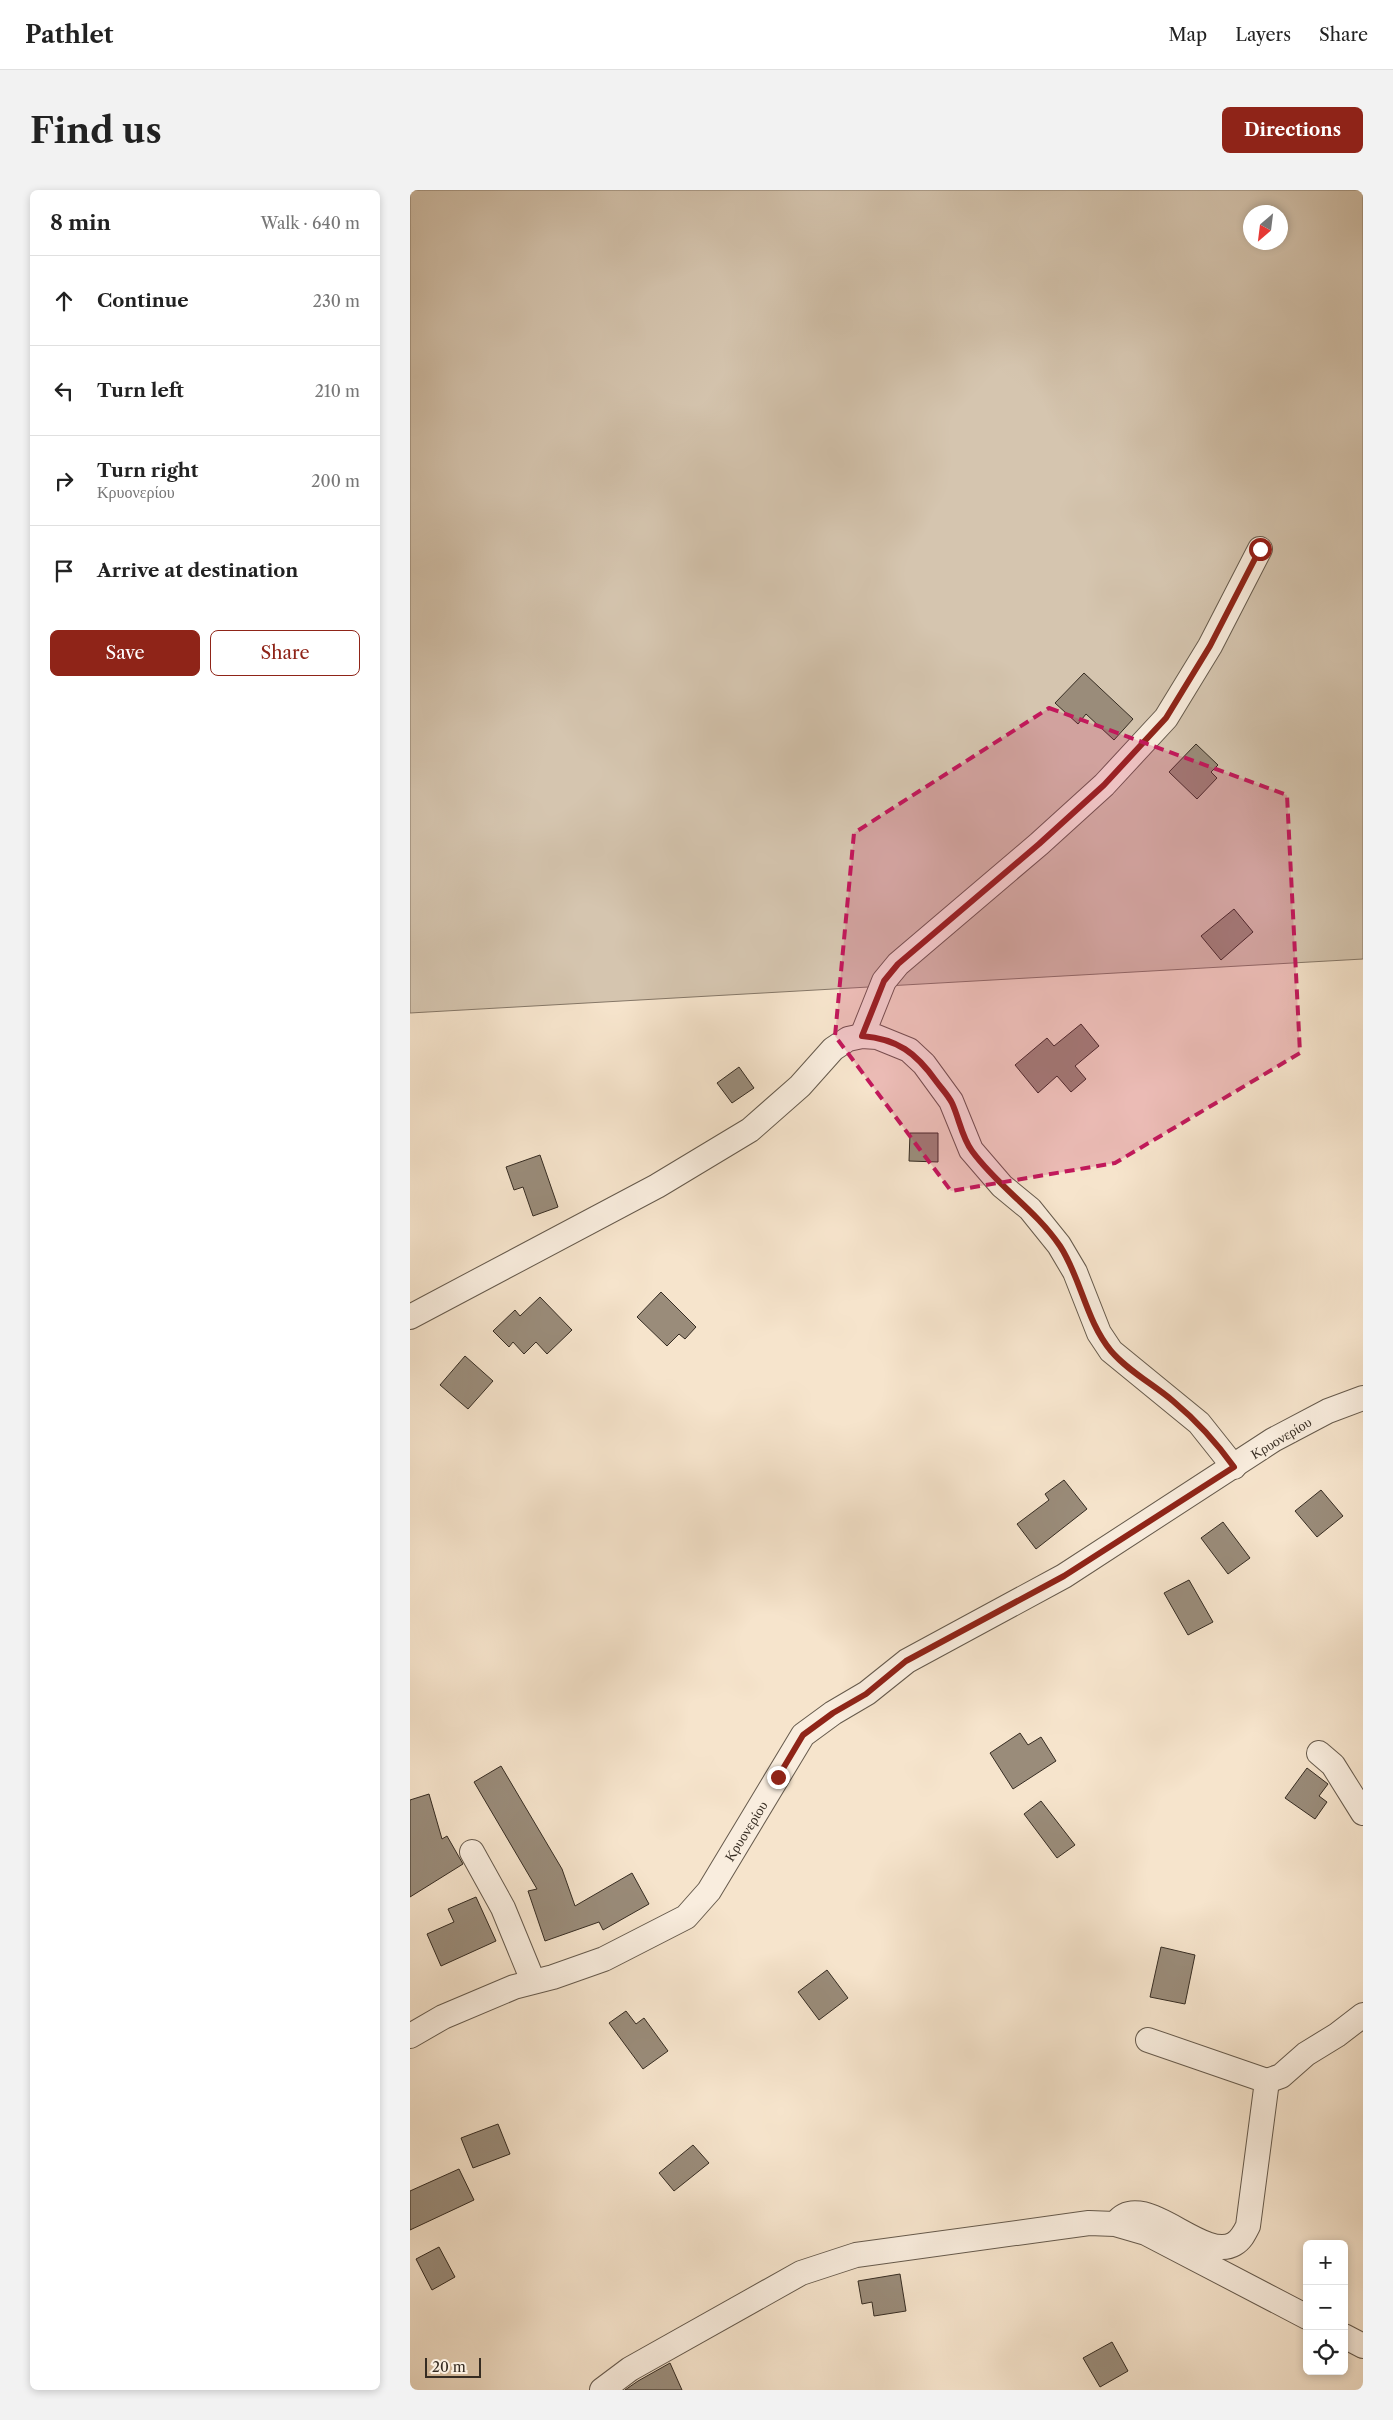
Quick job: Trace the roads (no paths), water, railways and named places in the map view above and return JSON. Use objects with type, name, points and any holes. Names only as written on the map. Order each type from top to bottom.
[{"type":"street","points":[[862,1036],[884,981],[898,964],[1039,844],[1104,785],[1166,718],[1210,646],[1260,549]]},
{"type":"street","points":[[410,1317],[657,1186],[750,1130],[800,1086],[832,1049],[848,1039],[862,1036],[877,1037],[909,1050],[924,1064],[951,1101],[971,1150],[1002,1186],[1030,1209],[1059,1245],[1074,1272],[1099,1332],[1111,1351],[1199,1423],[1234,1467]]},
{"type":"street","name":"Κρυονερίου","points":[[410,2036],[443,2017],[514,1987],[553,1977],[604,1959],[686,1917],[709,1891],[803,1735],[833,1713],[866,1694],[906,1661],[1064,1576],[1274,1440],[1328,1411],[1363,1398]]},
{"type":"street","points":[[1319,1753],[1332,1765],[1363,1813]]},
{"type":"street","points":[[472,1852],[503,1908],[533,1981]]},
{"type":"street","points":[[1148,2040],[1267,2081],[1281,2076],[1306,2054],[1337,2036],[1363,2015]]},
{"type":"street","points":[[1115,2224],[1124,2215],[1137,2213],[1153,2217],[1218,2248],[1232,2246],[1241,2239],[1248,2226],[1267,2081]]},
{"type":"street","points":[[602,2390],[630,2369],[801,2273],[856,2255],[1089,2223],[1115,2224],[1146,2233],[1303,2315]]},
{"type":"street","points":[[1348,2338],[1363,2346]]}]
